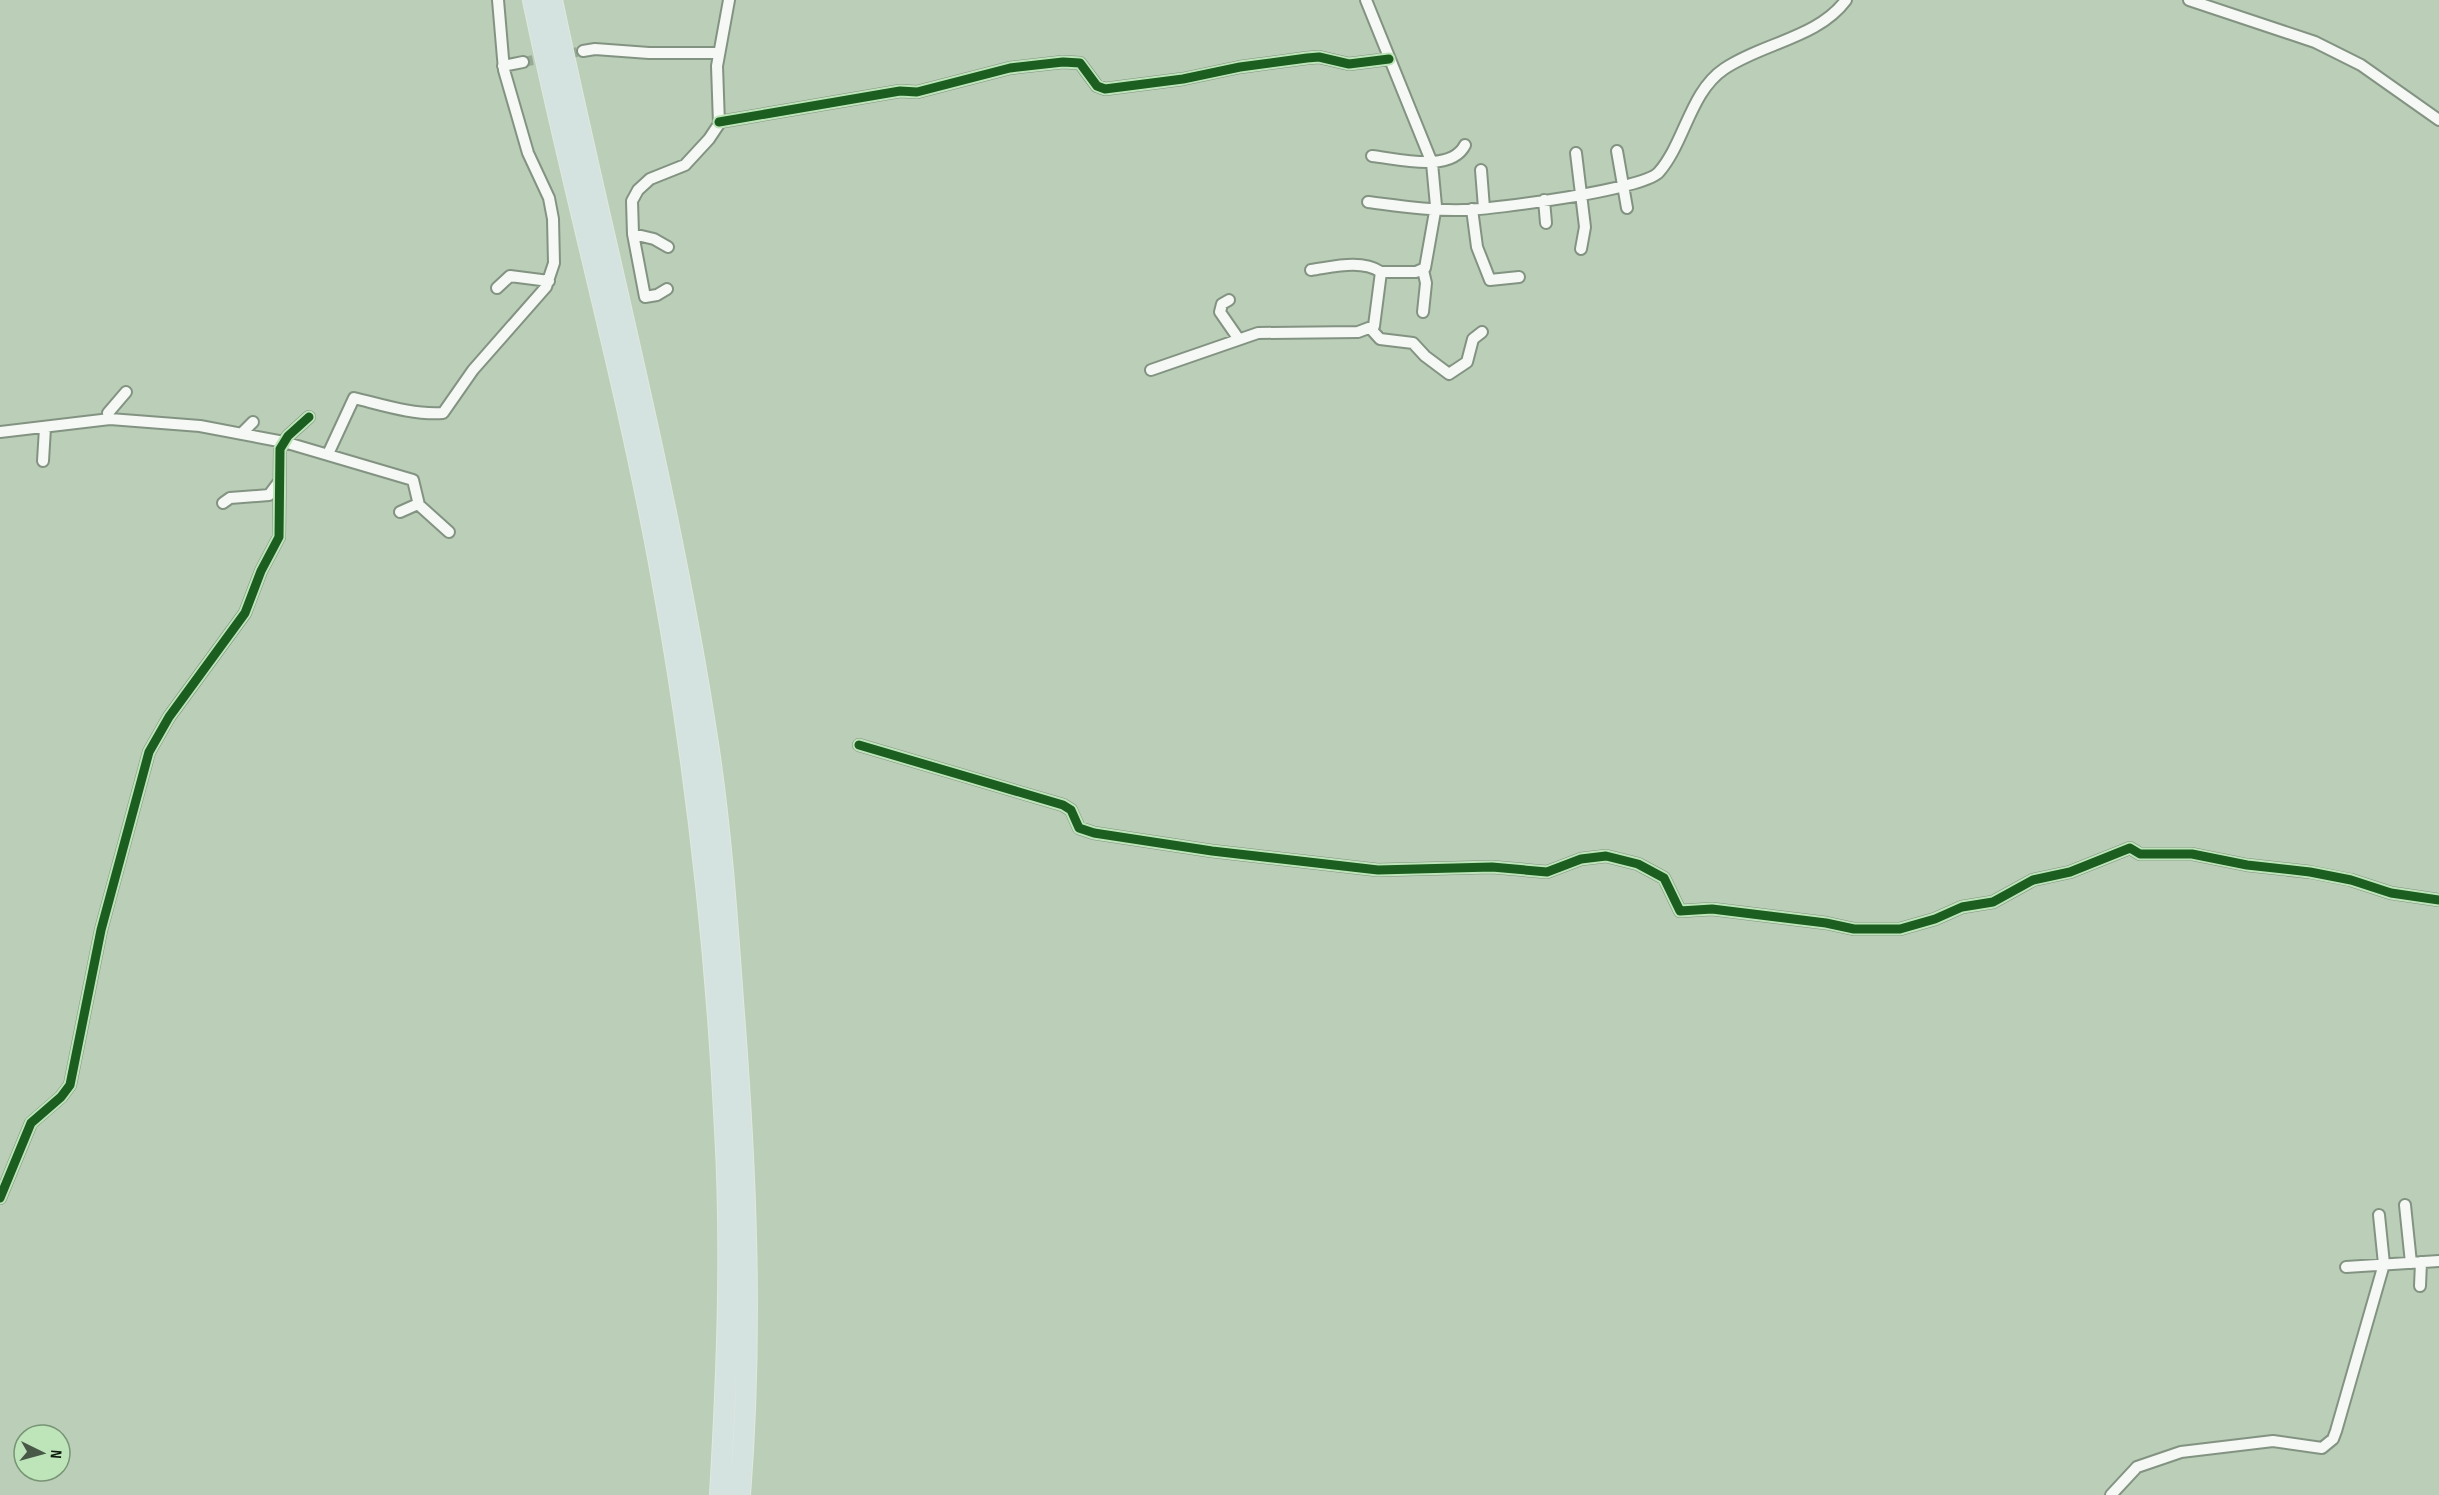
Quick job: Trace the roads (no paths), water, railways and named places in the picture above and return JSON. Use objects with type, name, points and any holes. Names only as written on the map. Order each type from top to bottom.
[{"type":"highway","points":[[532,0],[661,576],[690,749],[709,912],[726,1132],[727,1298],[720,1495]]},
{"type":"highway","points":[[552,0],[678,572],[709,746],[726,912],[743,1131],[746,1298],[740,1495]]},
{"type":"street","points":[[328,454],[354,398],[428,414],[443,412],[473,370],[533,303],[549,281],[554,263],[553,219],[549,198],[528,153],[503,66],[498,0]]},
{"type":"street","points":[[667,289],[657,295],[645,297],[630,209],[638,190],[650,179],[685,165],[709,139],[719,122],[719,53],[729,0]]},
{"type":"street","points":[[1366,0],[1432,162],[1436,209],[1423,270],[1426,283],[1424,312]]},
{"type":"street","points":[[1368,202],[1436,209],[1472,209],[1581,194],[1651,179],[1660,172],[1702,94],[1717,74],[1753,52],[1819,24],[1846,0]]},
{"type":"street","points":[[2189,0],[2315,42],[2361,65],[2439,120]]},
{"type":"street","points":[[583,51],[595,49],[649,53],[719,53]]},
{"type":"street","points":[[719,122],[900,91],[917,92],[1004,69],[1063,62],[1080,63],[1097,86],[1105,88],[1183,79],[1240,67],[1307,58],[1319,57],[1349,64],[1389,59]]},
{"type":"street","points":[[503,66],[523,62]]},
{"type":"street","points":[[1372,156],[1441,162],[1454,158],[1466,145]]},
{"type":"street","points":[[1617,151],[1627,208]]},
{"type":"street","points":[[1576,153],[1585,227],[1581,249]]},
{"type":"street","points":[[1481,170],[1484,208]]},
{"type":"street","points":[[1544,200],[1546,223]]},
{"type":"street","points":[[1472,209],[1477,247],[1490,280],[1519,277]]},
{"type":"street","points":[[633,234],[654,238],[668,247]]},
{"type":"street","points":[[1311,270],[1367,265],[1381,272],[1423,270]]},
{"type":"street","points":[[1151,370],[1238,339],[1268,332],[1358,332],[1371,328],[1374,326],[1381,272]]},
{"type":"street","points":[[497,288],[510,276],[549,281]]},
{"type":"street","points":[[1229,300],[1222,304],[1220,312],[1238,339]]},
{"type":"street","points":[[1371,328],[1380,339],[1413,343],[1425,356],[1449,374],[1467,362],[1473,339],[1482,332]]},
{"type":"street","points":[[110,419],[108,413],[126,392]]},
{"type":"street","points":[[0,1198],[31,1123],[61,1097],[70,1085],[101,930],[148,752],[169,717],[245,613],[261,571],[279,537],[278,457],[283,442],[309,417]]},
{"type":"street","points":[[0,432],[110,419],[200,426],[283,442],[413,480],[418,504],[449,531]]},
{"type":"street","points":[[242,434],[253,422]]},
{"type":"street","points":[[43,461],[45,428]]},
{"type":"street","points":[[223,503],[230,498],[269,495],[278,483]]},
{"type":"street","points":[[400,512],[418,504]]},
{"type":"street","points":[[859,745],[1063,806],[1071,810],[1079,828],[1094,833],[1212,851],[1378,870],[1492,867],[1547,872],[1571,862],[1606,856],[1638,864],[1664,878],[1680,911],[1712,909],[1826,923],[1854,929],[1907,928],[1962,907],[1993,902],[2033,880],[2064,874],[2130,848],[2144,854],[2192,854],[2247,865],[2310,872],[2351,880],[2391,893],[2439,900]]},
{"type":"street","points":[[2405,1206],[2420,1286]]},
{"type":"street","points":[[2111,1495],[2137,1467],[2181,1452],[2273,1441],[2322,1448],[2328,1445],[2337,1431],[2384,1264],[2379,1215]]},
{"type":"street","points":[[2346,1267],[2439,1261]]},
{"type":"tunnel","points":[[523,62],[583,51]]}]
